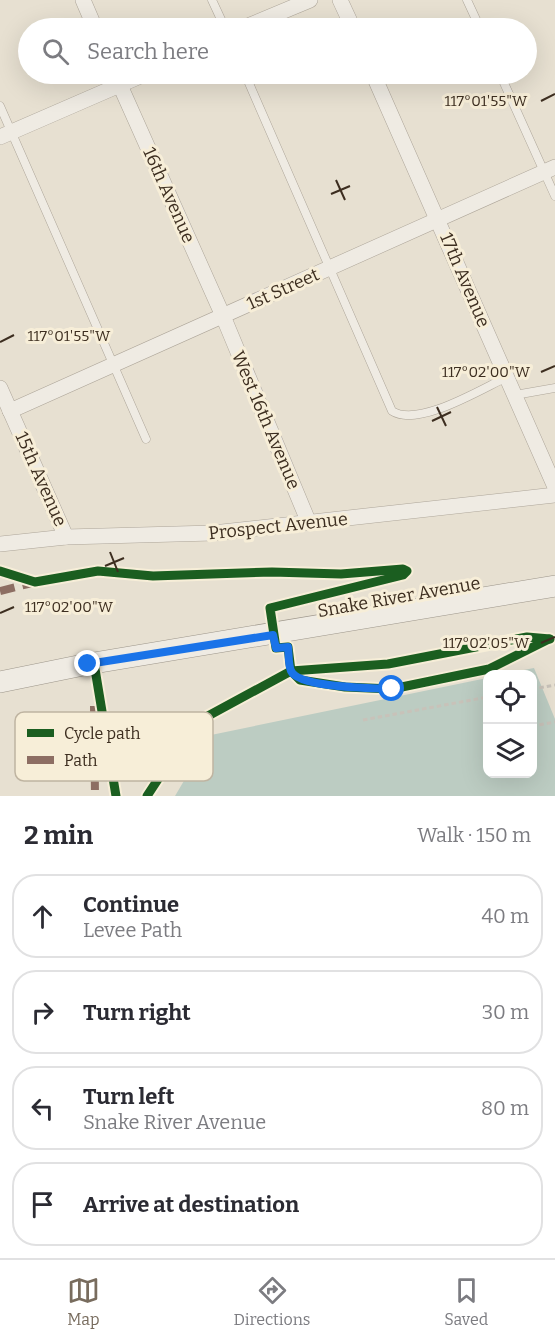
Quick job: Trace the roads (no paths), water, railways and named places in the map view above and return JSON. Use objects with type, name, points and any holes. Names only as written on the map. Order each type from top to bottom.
[{"type":"main road","name":"Snake River Avenue","points":[[0,682],[88,664],[555,586]]},
{"type":"street","points":[[83,0],[91,18]]},
{"type":"street","points":[[267,18],[310,0]]},
{"type":"street","points":[[340,0],[348,18]]},
{"type":"street","points":[[6,135],[108,84]]},
{"type":"street","name":"16th Avenue","points":[[120,84],[223,316]]},
{"type":"street","name":"17th Avenue","points":[[378,84],[439,219],[555,487]]},
{"type":"street","name":"1st Street","points":[[10,411],[550,169]]},
{"type":"street","name":"West 16th Avenue","points":[[223,316],[309,523]]},
{"type":"street","name":"15th Avenue","points":[[0,388],[66,537]]},
{"type":"street","name":"Prospect Avenue","points":[[0,544],[66,537],[213,533],[555,495]]},
{"type":"lane","points":[[212,0],[220,18]]},
{"type":"lane","points":[[467,0],[475,18]]},
{"type":"lane","points":[[249,84],[392,411],[397,414],[423,415],[507,377]]},
{"type":"lane","points":[[505,84],[550,169],[555,196]]},
{"type":"lane","points":[[0,106],[6,135],[114,365],[146,439]]},
{"type":"lane","points":[[515,395],[555,388]]}]
